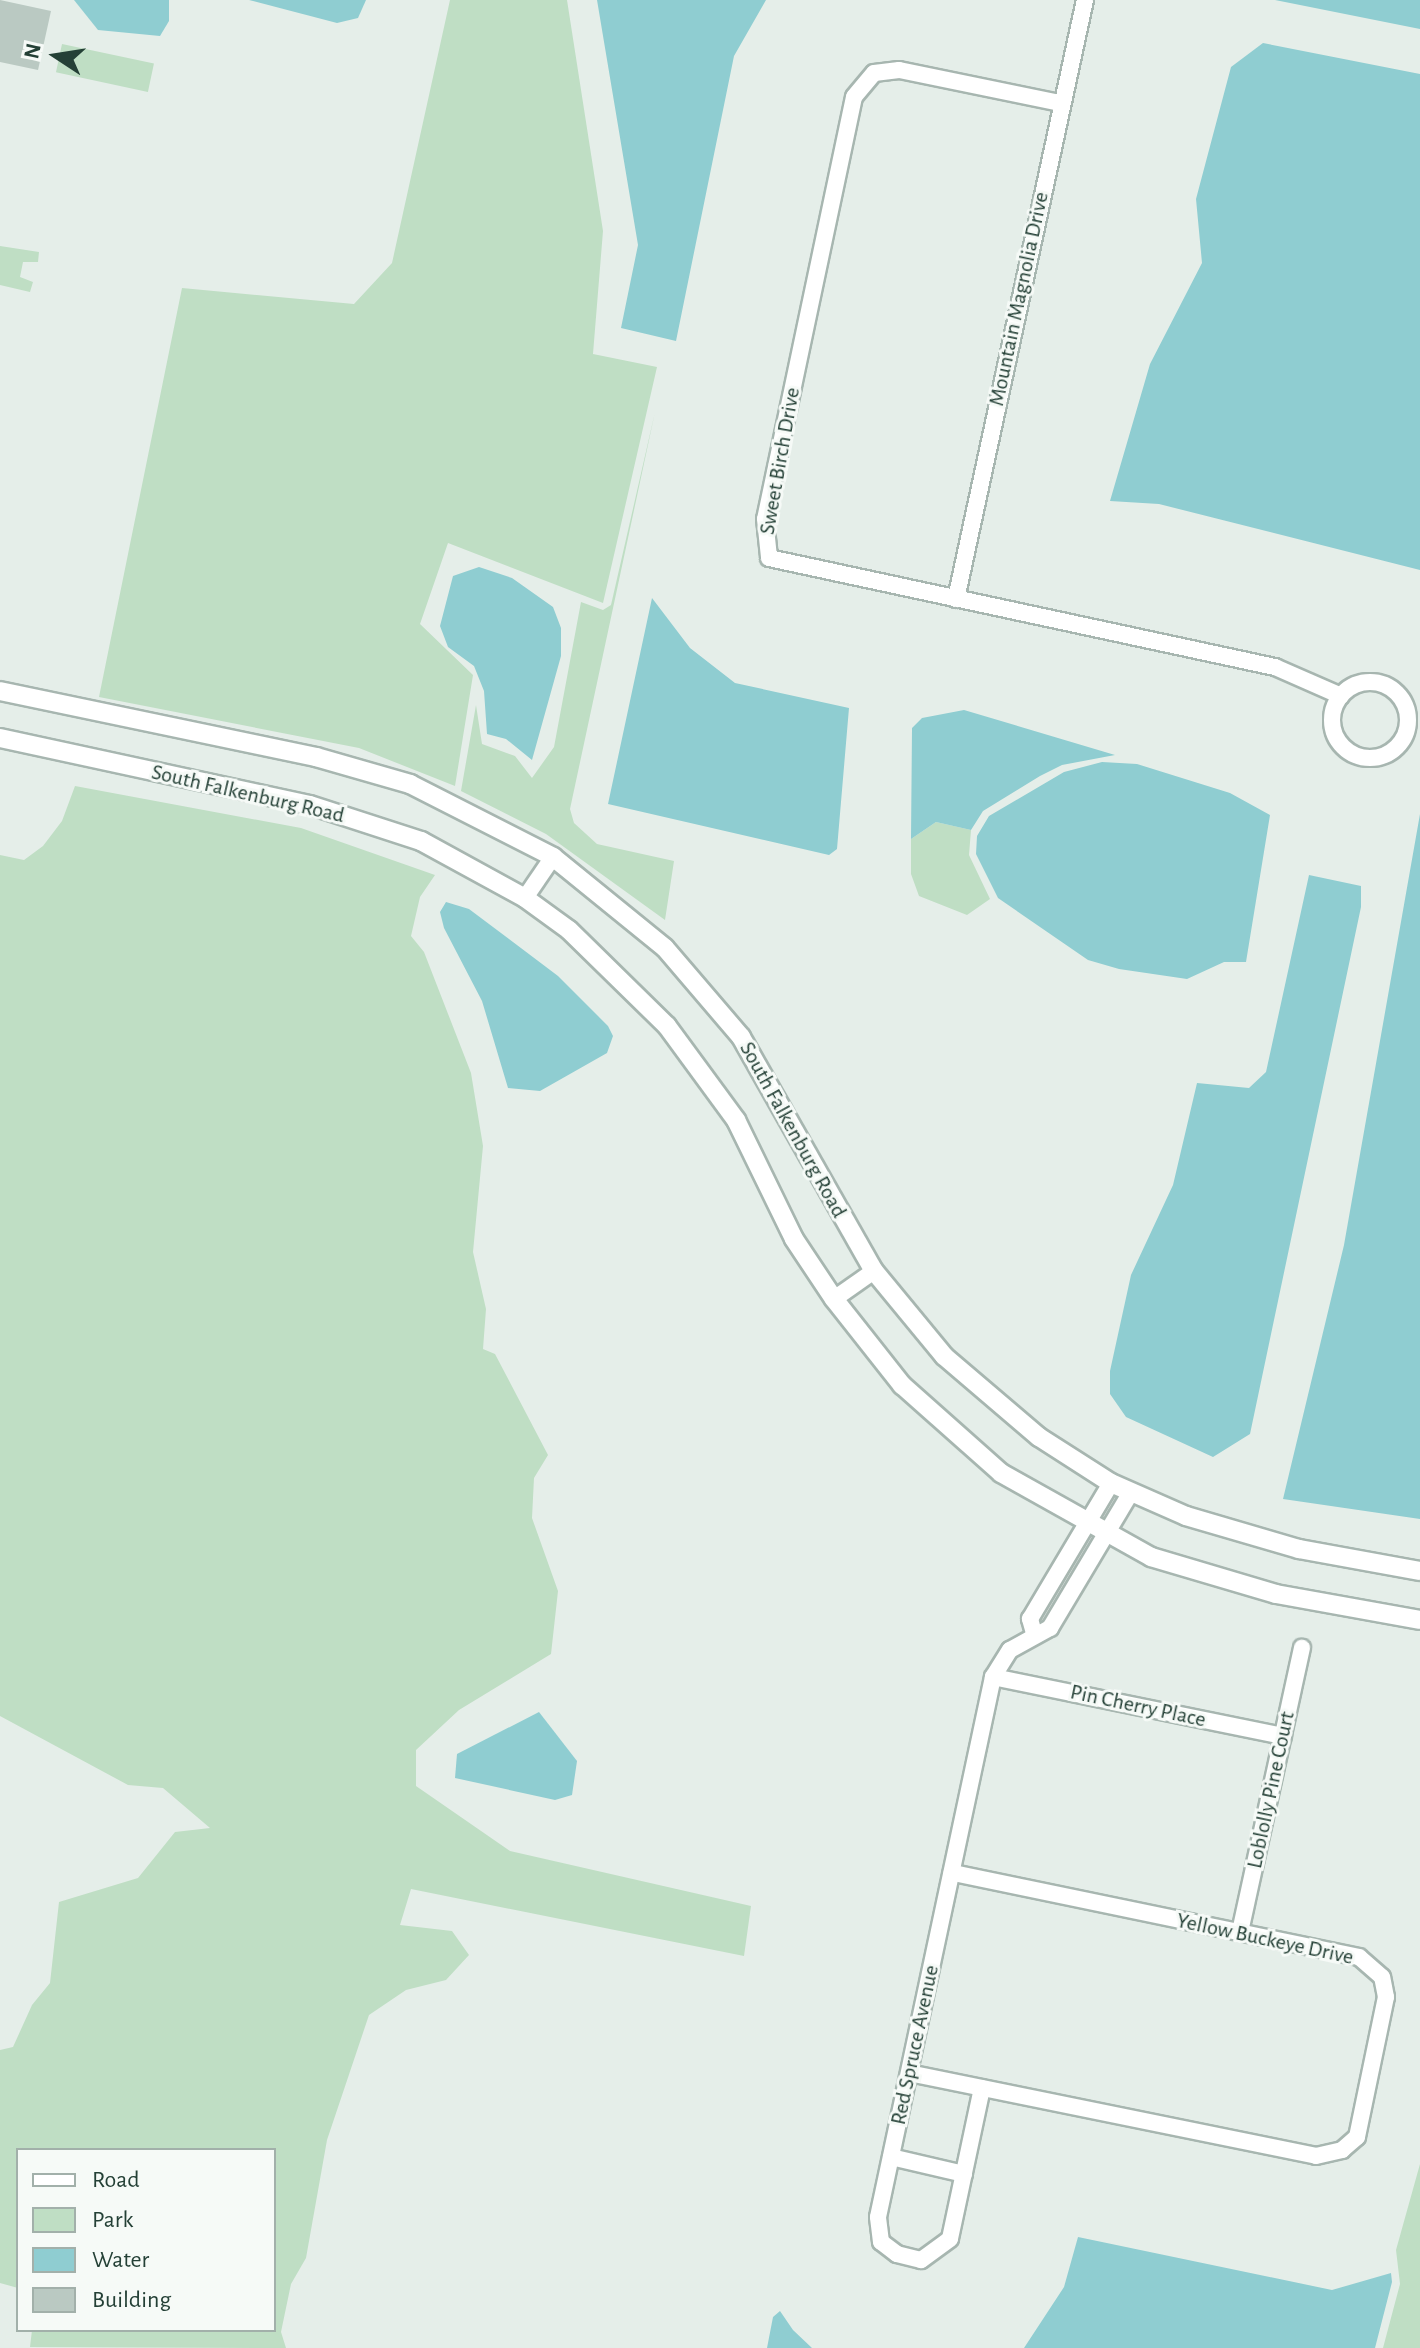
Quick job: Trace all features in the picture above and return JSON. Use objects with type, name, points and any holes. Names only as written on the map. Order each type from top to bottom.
[{"type":"street","name":"Mountain Magnolia Drive","points":[[956,599],[1060,103],[1085,0]]},
{"type":"street","name":"Sweet Birch Drive","points":[[1060,103],[899,70],[874,73],[854,97],[764,542],[769,558],[1275,667],[1341,696]]},
{"type":"street","points":[[1363,683],[1399,695],[1408,719],[1400,744],[1380,757],[1346,750],[1334,730],[1341,696],[1363,683]]},
{"type":"street","name":"South Falkenburg Road","points":[[0,691],[301,754],[410,784],[553,857],[665,948],[741,1037],[874,1271],[944,1356],[1039,1437],[1111,1483],[1186,1516],[1299,1549],[1420,1571]]},
{"type":"street","name":"South Falkenburg Road","points":[[0,738],[310,805],[421,841],[525,898],[605,962],[667,1026],[736,1120],[794,1239],[834,1299],[902,1385],[1001,1473],[1086,1524],[1151,1557],[1276,1594],[1420,1620]]},
{"type":"street","points":[[525,898],[553,857]]},
{"type":"street","points":[[834,1299],[874,1271]]},
{"type":"street","points":[[1034,1633],[1030,1619],[1111,1483]]},
{"type":"street","name":"Red Spruce Avenue","points":[[982,2088],[950,2239],[941,2251],[921,2260],[897,2254],[881,2242],[878,2217],[993,1677],[1010,1650],[1034,1633],[1050,1628],[1131,1492]]},
{"type":"street","points":[[1047,1593],[1066,1604]]},
{"type":"street","name":"Loblolly Pine Court","points":[[1240,1932],[1302,1648]]},
{"type":"street","name":"Pin Cherry Place","points":[[993,1677],[1283,1736]]},
{"type":"street","name":"Yellow Buckeye Drive","points":[[909,2073],[1316,2156],[1342,2150],[1357,2137],[1386,1997],[1382,1977],[1359,1957],[952,1873]]},
{"type":"street","points":[[891,2157],[964,2174]]},
{"type":"green space","points":[[450,0],[567,0],[603,231],[593,354],[657,367],[603,603],[448,543],[420,624],[473,675],[455,786],[359,748],[99,697],[182,288],[354,304],[392,263]]},
{"type":"green space","points":[[62,44],[154,64],[148,92],[56,72]]},
{"type":"green space","points":[[0,246],[39,252],[38,262],[23,262],[20,277],[33,282],[30,292],[0,285]]},
{"type":"green space","points":[[655,412],[570,809],[574,823],[597,844],[674,861],[665,920],[546,834],[461,791],[476,705],[482,744],[515,756],[532,778],[554,747],[581,602],[603,610],[611,605]]},
{"type":"green space","points":[[75,786],[301,828],[435,875],[420,897],[411,936],[424,952],[471,1073],[483,1146],[473,1252],[486,1309],[483,1349],[495,1354],[548,1455],[534,1478],[532,1518],[558,1591],[551,1654],[459,1710],[416,1750],[416,1786],[510,1851],[751,1906],[744,1956],[411,1889],[400,1925],[452,1931],[469,1955],[446,1980],[406,1990],[369,2015],[327,2140],[306,2258],[291,2284],[281,2332],[286,2348],[30,2347],[32,2332],[276,2332],[276,2148],[16,2148],[16,2287],[0,2283],[0,2050],[13,2047],[32,2005],[50,1983],[59,1902],[138,1878],[175,1832],[210,1828],[163,1788],[128,1785],[0,1716],[0,855],[24,860],[43,846],[62,821]]},
{"type":"green space","points":[[936,822],[971,830],[969,855],[990,899],[967,915],[919,896],[911,874],[911,839]]},
{"type":"green space","points":[[1420,2164],[1420,2348],[1383,2348],[1400,2284],[1396,2250]]},
{"type":"water","points":[[74,0],[169,0],[169,21],[160,36],[98,30]]},
{"type":"water","points":[[249,0],[366,0],[358,18],[337,23]]},
{"type":"water","points":[[597,0],[766,0],[734,56],[676,341],[621,328],[638,245]]},
{"type":"water","points":[[1275,0],[1420,0],[1420,29]]},
{"type":"water","points":[[1263,43],[1420,74],[1420,570],[1159,504],[1110,501],[1150,364],[1202,263],[1196,199],[1231,67]]},
{"type":"water","points":[[479,567],[512,578],[553,607],[561,628],[561,656],[532,760],[506,739],[487,734],[484,691],[474,666],[448,647],[440,626],[453,576]]},
{"type":"water","points":[[652,598],[690,648],[735,683],[849,708],[837,849],[829,855],[608,804]]},
{"type":"water","points":[[964,710],[1115,755],[1062,765],[1040,776],[983,811],[971,830],[936,822],[911,839],[912,728],[922,718]]},
{"type":"water","points":[[1102,762],[1137,764],[1230,793],[1270,815],[1246,962],[1224,962],[1187,979],[1119,969],[1088,960],[998,898],[976,854],[977,836],[989,816],[1064,772]]},
{"type":"water","points":[[1420,814],[1420,1519],[1283,1499],[1344,1245]]},
{"type":"water","points":[[1309,875],[1361,886],[1361,907],[1250,1434],[1213,1457],[1126,1417],[1110,1394],[1110,1371],[1131,1275],[1173,1185],[1197,1083],[1249,1088],[1266,1072]]},
{"type":"water","points":[[446,902],[469,909],[558,976],[608,1026],[613,1036],[607,1053],[540,1091],[508,1088],[482,1001],[444,928],[440,912]]},
{"type":"water","points":[[539,1712],[577,1761],[572,1795],[555,1800],[455,1778],[457,1754]]},
{"type":"water","points":[[1078,2237],[1332,2290],[1391,2273],[1392,2282],[1375,2348],[1024,2348],[1064,2287]]},
{"type":"water","points":[[780,2311],[793,2330],[812,2348],[767,2348],[773,2317]]},
{"type":"building","points":[[0,0],[51,11],[38,70],[0,62]]}]
